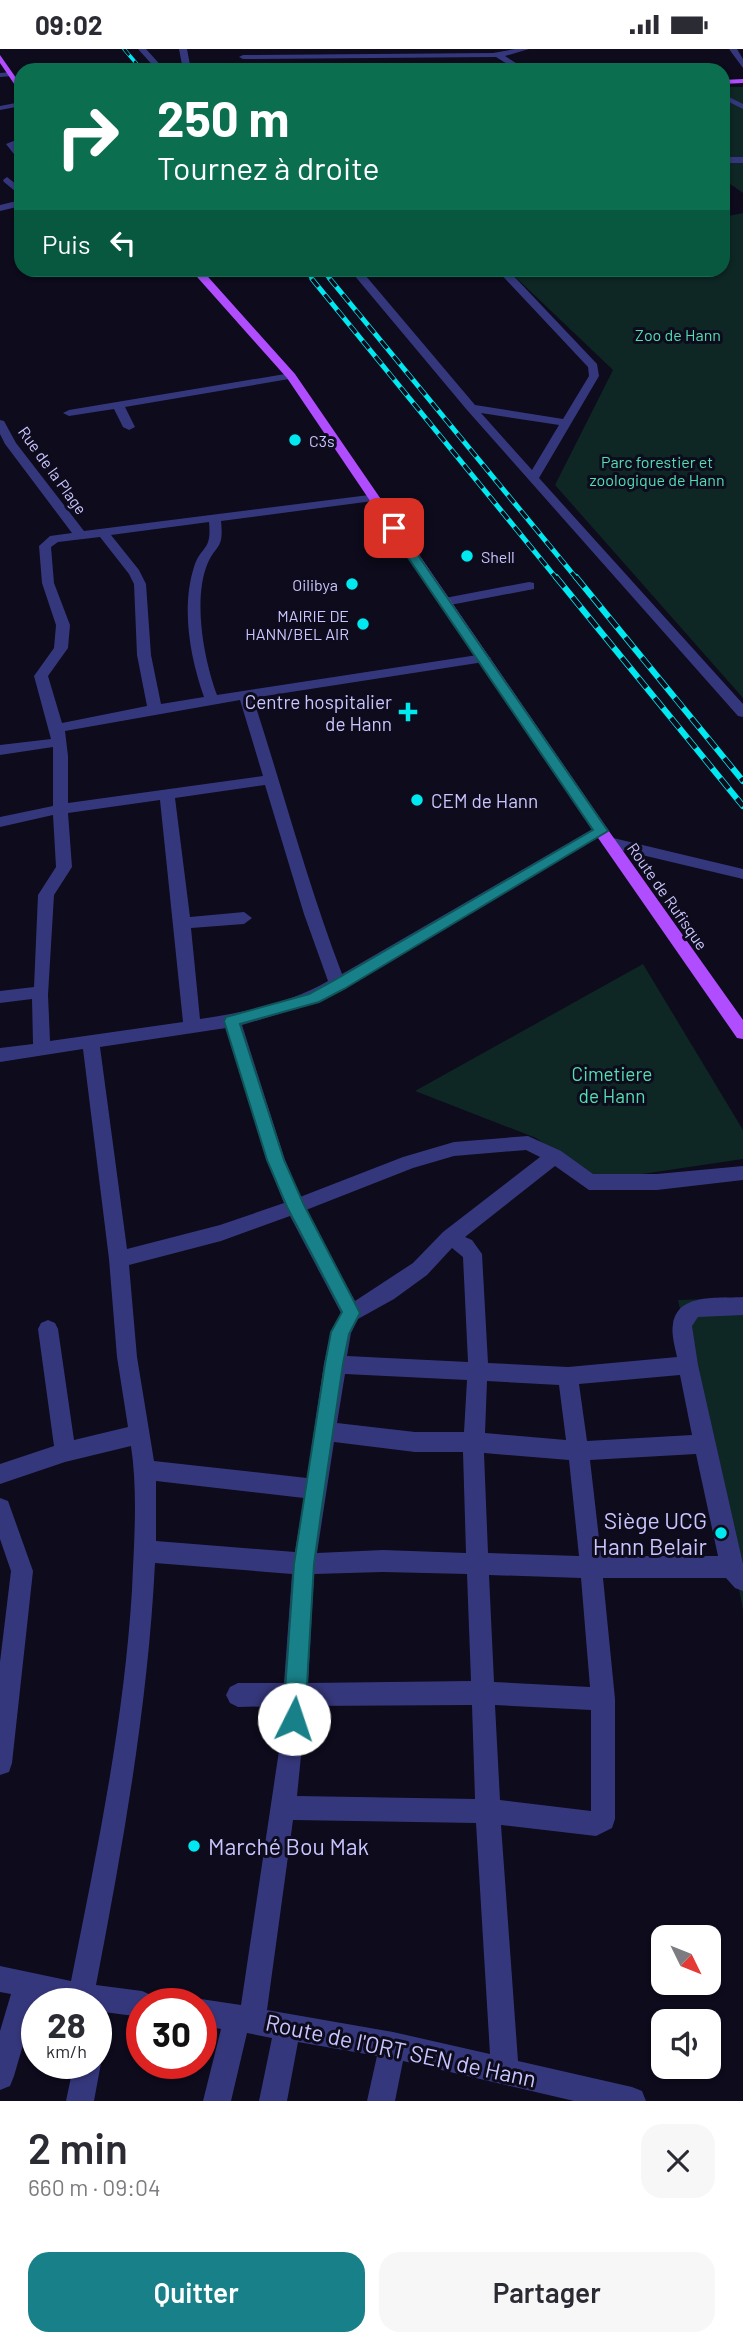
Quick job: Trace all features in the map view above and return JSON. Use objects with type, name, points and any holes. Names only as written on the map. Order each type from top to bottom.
[{"type":"main road","points":[[0,57],[4,74]]},
{"type":"main road","name":"Route de Rufisque","points":[[202,277],[291,376],[605,837],[743,1034]]},
{"type":"street","points":[[142,49],[155,63]]},
{"type":"street","points":[[486,49],[511,63]]},
{"type":"street","points":[[243,53],[498,55],[525,49]]},
{"type":"street","points":[[733,49],[743,65]]},
{"type":"street","points":[[7,180],[14,186]]},
{"type":"street","points":[[361,277],[471,408],[743,713]]},
{"type":"street","points":[[509,277],[593,366],[594,376],[534,477]]},
{"type":"street","points":[[69,413],[291,376]]},
{"type":"street","points":[[118,405],[129,427]]},
{"type":"street","points":[[471,408],[568,423]]},
{"type":"street","name":"Rue de la Plage","points":[[0,423],[11,444],[81,536]]},
{"type":"street","points":[[42,1050],[40,994],[44,987],[46,895],[49,887],[62,874],[64,867],[58,735],[41,676],[61,648],[63,625],[48,583],[45,546],[54,539],[373,497]]},
{"type":"street","points":[[212,701],[202,673],[193,602],[201,564],[215,547],[215,518]]},
{"type":"street","points":[[103,533],[135,573],[140,584],[144,655],[155,709]]},
{"type":"street","points":[[445,602],[529,586]]},
{"type":"street","points":[[0,750],[155,709],[484,659]]},
{"type":"street","points":[[245,695],[315,925],[338,985]]},
{"type":"street","points":[[0,822],[60,809],[272,779]]},
{"type":"street","points":[[167,793],[192,1025]]},
{"type":"street","points":[[0,1055],[91,1044],[192,1025],[232,1021],[313,998],[605,837],[743,874]]},
{"type":"street","points":[[183,923],[244,918]]},
{"type":"street","points":[[0,997],[40,994]]},
{"type":"street","points":[[232,1021],[276,1160],[296,1207],[351,1313]]},
{"type":"street","points":[[91,1044],[119,1259],[127,1357],[145,1470],[145,1551],[140,1643],[94,1988]]},
{"type":"street","points":[[119,1259],[221,1233],[296,1207],[409,1162],[454,1149],[528,1143],[555,1156],[589,1182],[657,1182],[743,1173]]},
{"type":"street","points":[[217,2101],[245,2018],[283,1808],[292,1744],[304,1564],[341,1332],[351,1313],[387,1293],[420,1269],[450,1238],[555,1156]]},
{"type":"street","points":[[450,1238],[465,1246],[472,1254],[477,1371],[473,1442],[488,1811],[505,2071]]},
{"type":"street","points":[[145,1551],[304,1564],[478,1562],[737,1573],[704,1444],[682,1327],[685,1317],[693,1309],[743,1306]]},
{"type":"street","points":[[48,1329],[65,1452]]},
{"type":"street","points":[[334,1364],[569,1376],[688,1365]]},
{"type":"street","points":[[283,1808],[488,1811],[597,1824],[603,1819],[603,1699],[569,1376]]},
{"type":"street","points":[[324,1431],[415,1441],[473,1442],[578,1451],[704,1444]]},
{"type":"street","points":[[0,1474],[65,1452],[138,1434]]},
{"type":"street","points":[[145,1470],[315,1489]]},
{"type":"street","points":[[0,1508],[22,1571],[0,1763]]},
{"type":"street","points":[[239,1695],[484,1693],[603,1699]]},
{"type":"street","points":[[0,1979],[42,1988]]},
{"type":"street","points":[[0,2076],[27,1984]]},
{"type":"street","name":"Route de l'ORT SEN de Hann","points":[[217,2014],[393,2045],[632,2101]]},
{"type":"street","points":[[273,2101],[288,2025]]},
{"type":"street","points":[[381,2101],[393,2045]]},
{"type":"street","points":[[80,2101],[85,2079]]},
{"type":"green space","points":[[730,87],[743,87],[743,193],[730,184]]},
{"type":"green space","name":"Parc forestier et zoologique de Hann","points":[[743,213],[743,698],[555,485],[613,370],[515,277],[730,277],[730,216]]},
{"type":"green space","name":"Cimetiere de Hann","points":[[643,964],[743,1130],[743,1159],[595,1181],[536,1138],[415,1091]]},
{"type":"green space","points":[[743,1298],[743,1610],[712,1451],[678,1300]]},
{"type":"railway","points":[[124,49],[136,63]]},
{"type":"railway","points":[[311,277],[314,281]]},
{"type":"railway","points":[[328,277],[331,281]]},
{"type":"railway","points":[[312,279],[557,579]]},
{"type":"railway","points":[[330,279],[577,579]]},
{"type":"railway","points":[[556,577],[743,806]]},
{"type":"railway","points":[[576,577],[743,781]]},
{"type":"place","name":"C3s","points":[[295,440]]},
{"type":"place","name":"Shell","points":[[467,556]]},
{"type":"place","name":"Oilibya","points":[[352,584]]},
{"type":"place","name":"MAIRIE DE HANN/BEL AIR","points":[[363,624]]},
{"type":"place","name":"Centre hospitalier de Hann","points":[[408,712]]},
{"type":"place","name":"CEM de Hann","points":[[417,800]]},
{"type":"place","name":"Siège UCG Hann Belair","points":[[721,1533]]},
{"type":"place","name":"Marché Bou Mak","points":[[194,1846]]},
{"type":"route","points":[[294,1719],[304,1564],[311,1514],[334,1364],[341,1332],[351,1313],[296,1207],[276,1160],[232,1021],[313,998],[601,831],[394,528]]},
{"type":"park label","name":"Zoo de Hann","points":[[678,334]]}]
